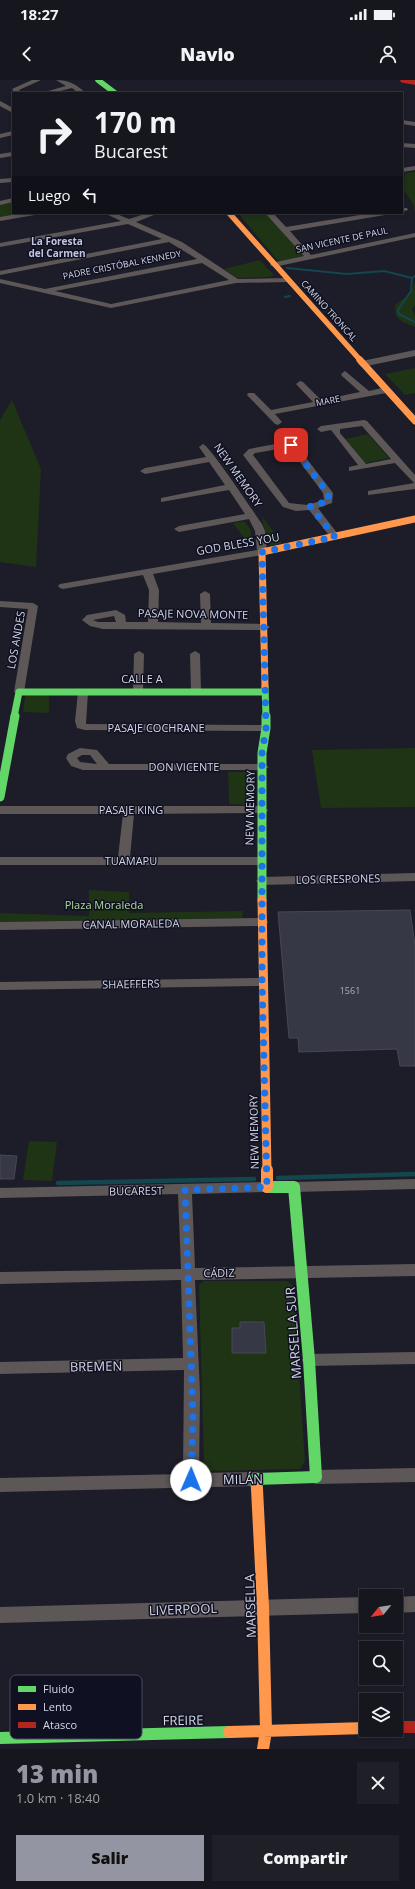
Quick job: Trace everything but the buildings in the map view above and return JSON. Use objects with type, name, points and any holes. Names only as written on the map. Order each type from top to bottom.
[{"type":"main road","points":[[98,80],[118,90]]},
{"type":"main road","points":[[108,80],[118,90]]},
{"type":"main road","points":[[403,80],[415,82]]},
{"type":"main road","name":"CAMINO TRONCAL","points":[[230,214],[287,280],[415,422]]},
{"type":"main road","name":"GOD BLESS YOU","points":[[262,552],[415,519]]},
{"type":"main road","name":"NEW MEMORY","points":[[262,552],[265,627],[266,728],[263,767],[261,861],[262,982],[267,1187]]},
{"type":"main road","name":"CALLE A","points":[[19,692],[265,692]]},
{"type":"main road","name":"LOS ANDES","points":[[0,797],[19,692]]},
{"type":"main road","name":"BUCAREST","points":[[267,1187],[294,1187]]},
{"type":"main road","name":"MARSELLA SUR","points":[[294,1187],[309,1360],[316,1477]]},
{"type":"main road","name":"MILÁN","points":[[256,1479],[316,1477]]},
{"type":"main road","name":"MARSELLA","points":[[256,1479],[263,1607],[266,1731],[263,1749]]},
{"type":"main road","points":[[403,1727],[415,1726]]},
{"type":"main road","name":"FREIRE","points":[[142,1734],[359,1728]]},
{"type":"main road","name":"FREIRE","points":[[0,1738],[10,1738]]},
{"type":"street","points":[[17,92],[15,90],[38,80]]},
{"type":"street","points":[[59,80],[73,86],[81,92]]},
{"type":"street","points":[[48,92],[73,86]]},
{"type":"street","points":[[4,100],[12,110]]},
{"type":"street","points":[[403,122],[415,124]]},
{"type":"street","points":[[0,136],[12,133]]},
{"type":"street","points":[[403,145],[415,146]]},
{"type":"street","points":[[0,156],[12,154]]},
{"type":"street","points":[[403,170],[415,168]]},
{"type":"street","points":[[0,177],[12,175]]},
{"type":"street","points":[[0,181],[12,180]]},
{"type":"street","points":[[0,203],[12,200]]},
{"type":"street","points":[[0,219],[29,214]]},
{"type":"street","points":[[110,214],[170,240],[236,281]]},
{"type":"street","points":[[0,245],[129,222],[152,214]]},
{"type":"street","points":[[270,214],[309,257]]},
{"type":"street","points":[[284,230],[349,216],[373,214]]},
{"type":"street","name":"SAN VICENTE DE PAUL","points":[[274,264],[415,235]]},
{"type":"street","points":[[0,273],[170,240]]},
{"type":"street","name":"PADRE CRISTÓBAL KENNEDY","points":[[45,291],[204,260]]},
{"type":"street","points":[[0,281],[111,306],[236,281],[287,280]]},
{"type":"street","points":[[362,364],[415,353]]},
{"type":"street","points":[[345,374],[367,394]]},
{"type":"street","points":[[300,384],[319,403]]},
{"type":"street","name":"MARE","points":[[269,413],[386,390]]},
{"type":"street","points":[[251,395],[278,422]]},
{"type":"street","points":[[321,429],[364,423],[415,481]]},
{"type":"street","points":[[335,428],[336,433],[362,466]]},
{"type":"street","points":[[282,445],[291,445],[328,493],[329,498],[327,502],[310,506],[297,508],[286,506],[250,457],[250,452],[282,445]]},
{"type":"street","name":"NEW MEMORY","points":[[203,447],[252,516],[260,531],[262,552]]},
{"type":"street","points":[[145,471],[212,459]]},
{"type":"street","points":[[352,469],[398,460]]},
{"type":"street","points":[[371,493],[415,486]]},
{"type":"street","points":[[164,500],[232,487]]},
{"type":"street","points":[[310,506],[335,537]]},
{"type":"street","points":[[180,529],[252,516]]},
{"type":"street","name":"GOD BLESS YOU","points":[[63,586],[262,552]]},
{"type":"street","points":[[147,572],[154,590],[154,625]]},
{"type":"street","points":[[205,594],[206,626]]},
{"type":"street","name":"LOS ANDES","points":[[0,604],[34,606],[19,692]]},
{"type":"street","name":"PASAJE NOVA MONTE","points":[[121,626],[154,625],[265,627]]},
{"type":"street","points":[[138,691],[139,654]]},
{"type":"street","points":[[195,654],[196,691]]},
{"type":"street","name":"PASAJE COCHRANE","points":[[83,692],[80,721],[81,726],[85,727],[266,728]]},
{"type":"street","name":"DON VICENTE","points":[[106,767],[263,767]]},
{"type":"street","name":"PASAJE KING","points":[[0,810],[262,810]]},
{"type":"street","points":[[124,860],[129,810]]},
{"type":"street","name":"TUAMAPU","points":[[0,861],[261,861]]},
{"type":"street","name":"LOS CRESPONES","points":[[262,881],[415,878]]},
{"type":"street","name":"CANAL MORALEDA","points":[[0,926],[262,922]]},
{"type":"street","name":"SHAEFFERS","points":[[0,986],[262,982]]},
{"type":"street","name":"BUCAREST","points":[[294,1187],[415,1184]]},
{"type":"street","name":"BUCAREST","points":[[0,1193],[267,1187]]},
{"type":"street","points":[[185,1190],[191,1364],[191,1480]]},
{"type":"street","name":"CÁDIZ","points":[[0,1278],[415,1270]]},
{"type":"street","points":[[309,1360],[415,1358]]},
{"type":"street","name":"BREMEN","points":[[0,1368],[191,1364]]},
{"type":"street","name":"MILÁN","points":[[316,1477],[415,1475]]},
{"type":"street","name":"MILÁN","points":[[0,1485],[256,1479]]},
{"type":"street","points":[[403,1604],[415,1604]]},
{"type":"street","name":"LIVERPOOL","points":[[0,1615],[359,1605]]},
{"type":"green space","points":[[415,172],[415,213],[413,204],[404,190],[405,173]]},
{"type":"green space","points":[[12,201],[12,214],[17,214],[0,217],[0,204]]},
{"type":"green space","points":[[239,214],[267,214],[305,255],[283,261],[277,260]]},
{"type":"green space","points":[[260,260],[274,275],[270,277],[238,278],[224,269]]},
{"type":"green space","points":[[415,282],[415,305],[412,309],[415,316],[415,327],[403,322],[396,316],[395,305],[410,294]]},
{"type":"green space","points":[[415,368],[415,393],[405,395],[385,374]]},
{"type":"green space","points":[[12,400],[41,469],[36,567],[0,562],[0,420]]},
{"type":"green space","points":[[368,434],[389,458],[365,463],[345,439]]},
{"type":"green space","points":[[261,515],[282,543],[271,546],[266,536]]},
{"type":"green space","points":[[244,521],[251,530],[251,548],[233,523]]},
{"type":"green space","points":[[49,695],[49,713],[23,712],[25,696]]},
{"type":"green space","points":[[415,748],[415,807],[321,808],[312,750]]},
{"type":"green space","points":[[228,772],[251,772],[252,805],[229,804]]},
{"type":"green space","name":"Plaza Moraleda","points":[[89,890],[129,892],[129,913],[243,911],[242,918],[0,922],[0,913],[89,916]]},
{"type":"green space","points":[[29,1141],[57,1142],[52,1181],[23,1180]]},
{"type":"green space","points":[[204,1281],[287,1281],[293,1286],[305,1461],[300,1469],[209,1471],[204,1465],[199,1285]]},
{"type":"waterway","points":[[287,268],[347,274],[384,271],[412,278]]},
{"type":"waterway","points":[[412,278],[411,291],[398,310],[399,314],[415,322]]},
{"type":"waterway","points":[[285,297],[290,296]]},
{"type":"waterway","points":[[278,1178],[415,1174]]},
{"type":"waterway","points":[[58,1183],[254,1179]]},
{"type":"traffic: fast","points":[[98,80],[114,92]]},
{"type":"traffic: fast","points":[[262,900],[262,753],[266,728],[265,687]]},
{"type":"traffic: fast","points":[[0,797],[19,692],[265,692]]},
{"type":"traffic: fast","points":[[257,1489],[256,1479],[316,1477],[309,1360],[294,1187],[267,1187]]},
{"type":"traffic: fast","points":[[142,1734],[229,1732]]},
{"type":"traffic: fast","points":[[0,1738],[10,1738]]},
{"type":"traffic: slow","points":[[230,214],[415,421]]},
{"type":"traffic: slow","points":[[265,687],[262,552],[415,519]]},
{"type":"traffic: slow","points":[[262,900],[262,982],[267,1187]]},
{"type":"traffic: slow","points":[[257,1489],[263,1607],[266,1731],[263,1749]]},
{"type":"traffic: slow","points":[[229,1732],[359,1728]]},
{"type":"traffic: jam","points":[[403,80],[415,82]]},
{"type":"traffic: jam","points":[[403,1727],[415,1727]]},
{"type":"district","name":"La Foresta del Carmen","points":[[57,246]]},
{"type":"route","points":[[191,1480],[193,1416],[185,1190],[267,1187],[262,982],[261,861],[262,753],[266,728],[265,627],[262,552],[335,537],[310,506],[329,501],[328,493],[291,445]]}]
